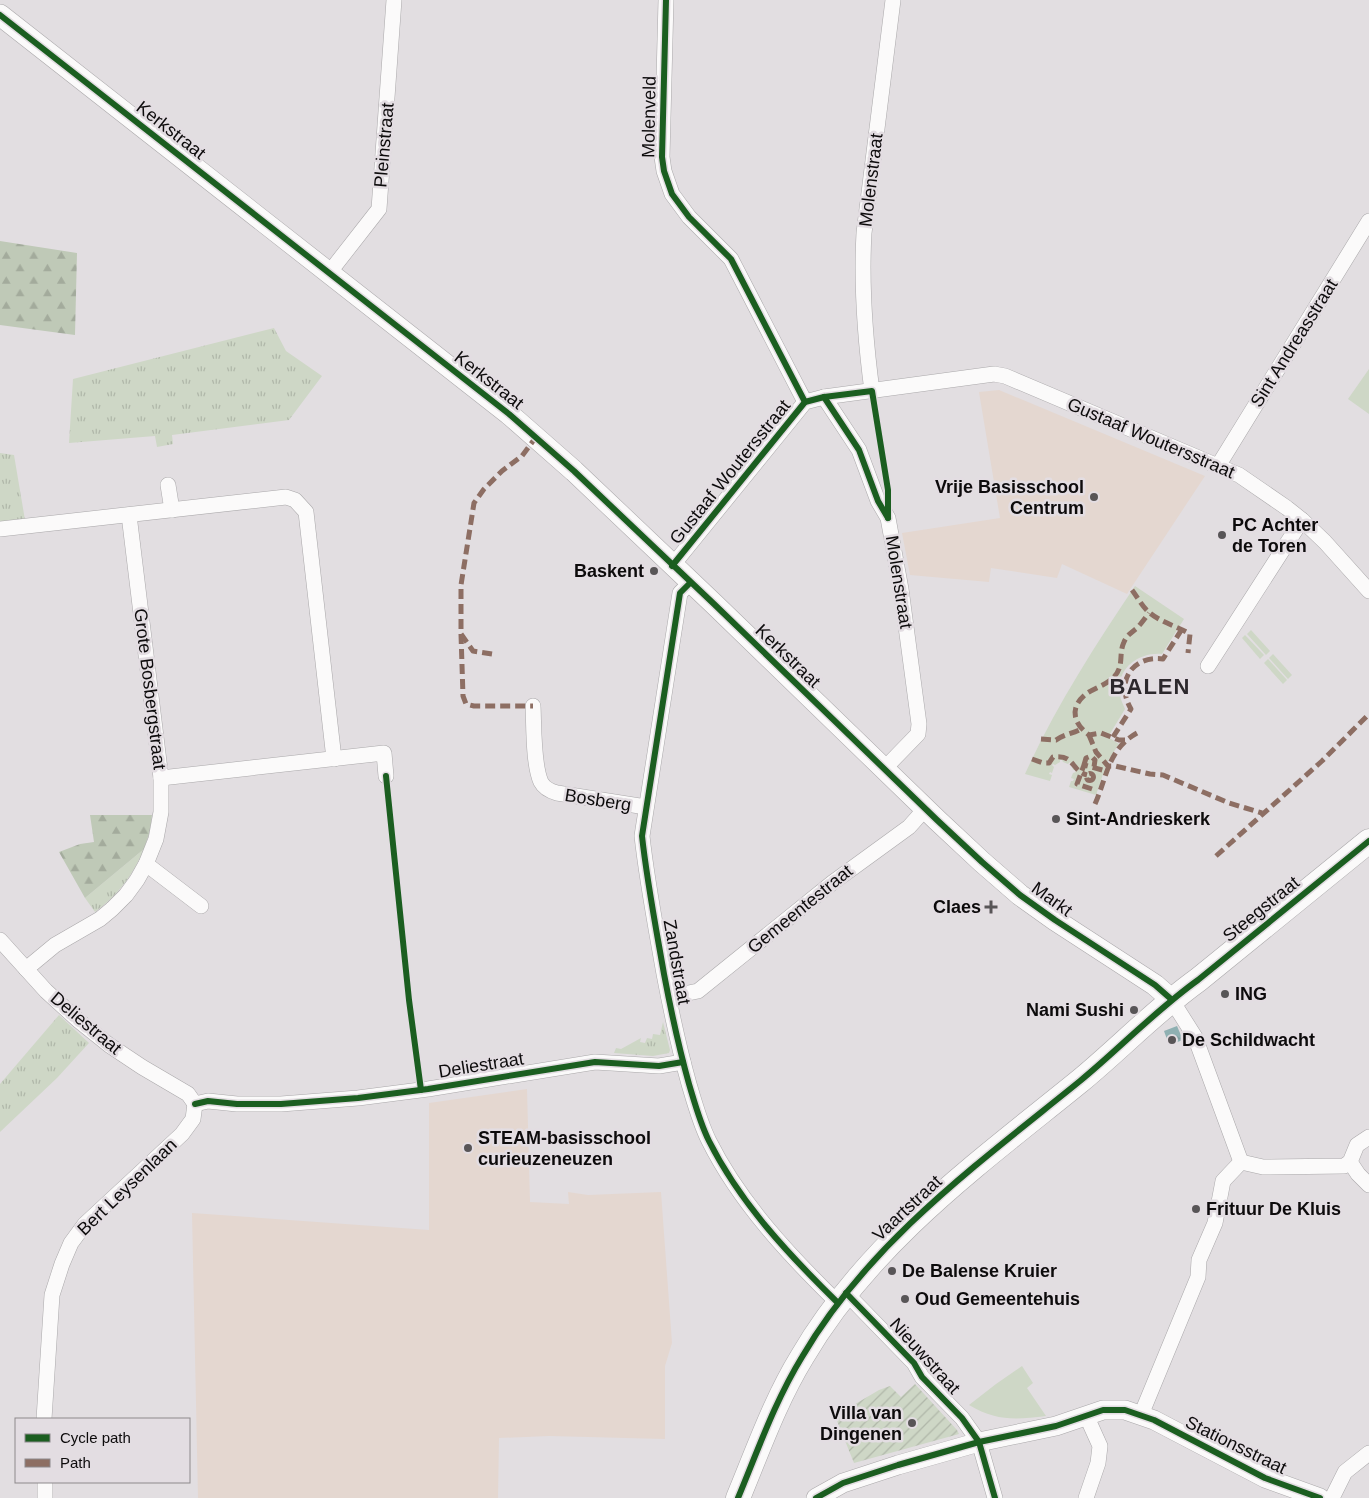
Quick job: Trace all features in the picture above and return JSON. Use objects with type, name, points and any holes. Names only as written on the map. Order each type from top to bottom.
[{"type":"main road","name":"Kerkstraat","points":[[0,15],[536,437],[926,809]]},
{"type":"main road","name":"Markt","points":[[926,809],[1020,894],[1068,929],[1155,985],[1171,999]]},
{"type":"main road","name":"Steegstraat","points":[[1171,999],[1198,980],[1369,841]]},
{"type":"main road","name":"Vaartstraat","points":[[738,1498],[770,1419],[802,1356],[842,1298],[870,1264],[916,1217],[1090,1072],[1171,999]]},
{"type":"street","name":"Pleinstraat","points":[[329,273],[379,209],[394,0]]},
{"type":"street","name":"Molenveld","points":[[666,0],[662,158],[664,171],[672,194],[689,217],[731,259],[805,402]]},
{"type":"street","name":"Molenstraat","points":[[872,391],[862,269],[864,233],[893,0]]},
{"type":"street","name":"Sint Andreasstraat","points":[[1218,466],[1369,221]]},
{"type":"street","name":"Gustaaf Woutersstraat","points":[[672,566],[805,402],[824,397],[994,374],[1005,376],[1238,475],[1302,520],[1325,542],[1369,591]]},
{"type":"street","name":"Molenstraat","points":[[824,397],[859,450],[878,501],[888,518],[901,589],[919,724],[918,734],[884,770]]},
{"type":"street","points":[[168,485],[172,510]]},
{"type":"street","points":[[0,529],[286,497],[295,500],[306,512],[334,759]]},
{"type":"street","name":"Grote Bosbergstraat","points":[[129,515],[161,778],[384,753],[386,776]]},
{"type":"street","points":[[1208,666],[1302,520]]},
{"type":"street","name":"Zandstraat","points":[[690,583],[680,593],[642,836],[645,869],[668,997],[697,1114],[709,1141],[749,1205],[783,1246],[842,1298]]},
{"type":"street","name":"Bosberg","points":[[533,706],[537,768],[542,783],[547,788],[557,793],[646,807]]},
{"type":"street","points":[[26,969],[55,945],[100,919],[126,895],[146,864],[156,839],[161,812],[161,778]]},
{"type":"street","name":"Gemeentestraat","points":[[668,997],[698,991],[832,883],[909,827],[926,809]]},
{"type":"street","points":[[146,864],[200,906]]},
{"type":"street","name":"Deliestraat","points":[[0,940],[46,991],[79,1021],[109,1045],[188,1094],[194,1104],[208,1101],[237,1104],[281,1104],[358,1098],[428,1089],[595,1062],[660,1066],[683,1062]]},
{"type":"street","name":"Markt","points":[[1171,999],[1195,1037],[1241,1162]]},
{"type":"street","name":"Bert Leysenlaan","points":[[44,1418],[52,1295],[71,1243],[85,1224],[182,1134],[193,1119],[194,1104]]},
{"type":"street","points":[[1140,1415],[1198,1277],[1199,1260],[1215,1223],[1223,1181],[1241,1162],[1263,1167],[1344,1166],[1350,1162],[1357,1145],[1369,1137]]},
{"type":"street","points":[[1350,1162],[1369,1185]]},
{"type":"street","name":"Nieuwstraat","points":[[842,1298],[914,1363],[922,1378],[962,1418],[979,1442],[995,1498]]},
{"type":"street","name":"Stationsstraat","points":[[816,1498],[843,1483],[979,1442],[1056,1426],[1103,1410],[1125,1410],[1154,1420],[1265,1478],[1320,1498]]},
{"type":"street","points":[[1086,1415],[1100,1446],[1098,1464],[1086,1498]]},
{"type":"street","points":[[1332,1498],[1345,1472],[1369,1453]]},
{"type":"street","points":[[45,1483],[45,1498]]},
{"type":"shaded area","name":"Vrije Basisschool Centrum","points":[[999,390],[1205,476],[1127,594],[1062,564],[1057,578],[991,568],[989,582],[910,575],[902,533],[1000,518],[979,392]]},
{"type":"shaded area","points":[[527,1089],[530,1202],[569,1204],[568,1192],[588,1195],[661,1192],[672,1343],[665,1366],[665,1439],[549,1436],[499,1438],[498,1498],[198,1498],[192,1213],[429,1230],[429,1103]]},
{"type":"green space","points":[[0,241],[77,253],[75,335],[0,325]]},
{"type":"green space","points":[[274,328],[286,351],[322,376],[289,420],[172,435],[173,444],[157,447],[155,436],[69,443],[73,379]]},
{"type":"green space","points":[[1369,369],[1369,414],[1348,399]]},
{"type":"green space","points":[[0,453],[14,455],[25,520],[0,523]]},
{"type":"green space","points":[[1135,586],[1184,619],[1162,654],[1145,656],[1125,669],[1120,685],[1120,696],[1125,709],[1108,737],[1119,744],[1107,762],[1096,795],[1069,787],[1074,779],[1071,778],[1073,773],[1076,772],[1073,770],[1070,762],[1068,764],[1060,760],[1055,765],[1053,764],[1052,773],[1050,772],[1049,774],[1052,775],[1050,781],[1025,774],[1049,725],[1076,678]]},
{"type":"green space","points":[[1251,630],[1270,651],[1266,655],[1247,634]]},
{"type":"green space","points":[[1245,635],[1264,655],[1260,659],[1242,638]]},
{"type":"green space","points":[[1273,654],[1292,675],[1288,679],[1269,658]]},
{"type":"green space","points":[[1268,659],[1287,680],[1283,684],[1264,663]]},
{"type":"green space","points":[[90,815],[152,815],[150,831],[144,849],[85,898],[59,852],[80,844],[94,842]]},
{"type":"green space","points":[[144,849],[124,884],[111,899],[95,912],[85,898]]},
{"type":"green space","points":[[59,1015],[89,1043],[57,1078],[0,1132],[0,1084]]},
{"type":"green space","points":[[663,1022],[670,1050],[669,1053],[653,1056],[614,1053],[616,1048],[621,1049],[641,1038],[640,1042],[645,1043],[647,1038],[652,1039],[653,1034],[660,1035]]},
{"type":"green space","points":[[1022,1366],[1033,1383],[1027,1388],[1046,1416],[1025,1418],[997,1417],[969,1405],[996,1384]]},
{"type":"green space","points":[[915,1384],[959,1434],[854,1463],[835,1416],[879,1390],[890,1386],[901,1397]]},
{"type":"water","points":[[1177,1026],[1183,1040],[1169,1045],[1164,1031]]},
{"type":"marked path","points":[[492,654],[473,651],[461,634],[461,585],[474,503],[484,489],[502,471],[522,456],[536,437]]},
{"type":"marked path","points":[[1132,590],[1150,613],[1190,634],[1188,653]]},
{"type":"marked path","points":[[1125,740],[1119,740],[1101,733],[1089,735],[1079,726],[1075,710],[1086,694],[1107,683],[1117,674],[1125,640],[1149,613]]},
{"type":"marked path","points":[[1113,737],[1131,709],[1125,689],[1129,672],[1143,661],[1163,659],[1182,629]]},
{"type":"marked path","points":[[461,634],[463,696],[466,704],[474,706],[533,706]]},
{"type":"marked path","points":[[1216,856],[1322,761],[1369,714]]},
{"type":"marked path","points":[[1041,739],[1056,740],[1081,729]]},
{"type":"marked path","points":[[1095,804],[1114,755],[1127,740],[1137,733]]},
{"type":"marked path","points":[[1089,735],[1096,752],[1108,766],[1163,775],[1229,803],[1262,813]]},
{"type":"marked path","points":[[1084,765],[1086,758],[1091,756],[1095,760],[1094,767]]},
{"type":"marked path","points":[[1032,759],[1049,763],[1053,757],[1065,758],[1078,770],[1087,775]]},
{"type":"marked path","points":[[1092,789],[1077,784],[1084,765],[1106,771]]},
{"type":"marked path","points":[[1090,774],[1093,777],[1090,780],[1087,777],[1090,774]]},
{"type":"cycle path","points":[[666,0],[662,157],[664,171],[672,194],[689,217],[731,259],[805,402]]},
{"type":"cycle path","points":[[0,15],[509,414],[574,471],[982,862],[1020,895],[1155,985],[1171,999]]},
{"type":"cycle path","points":[[672,566],[805,402],[824,397],[872,391],[888,490],[888,518]]},
{"type":"cycle path","points":[[824,397],[859,450],[878,501],[888,518]]},
{"type":"cycle path","points":[[690,583],[680,593],[642,836],[646,870],[669,1002],[698,1113],[721,1164],[735,1186],[767,1227],[838,1303]]},
{"type":"cycle path","points":[[386,776],[409,1000],[421,1090]]},
{"type":"cycle path","points":[[738,1498],[775,1408],[802,1357],[829,1315],[893,1241],[965,1174],[1080,1081],[1167,1004],[1369,841]]},
{"type":"cycle path","points":[[195,1104],[208,1101],[237,1104],[281,1104],[358,1098],[428,1089],[595,1062],[659,1066],[683,1062]]},
{"type":"cycle path","points":[[846,1293],[914,1363],[922,1377],[962,1418],[979,1442],[995,1498]]},
{"type":"cycle path","points":[[816,1498],[843,1483],[898,1465],[979,1442],[1056,1426],[1103,1410],[1125,1410],[1154,1420],[1265,1478],[1320,1498]]},
{"type":"place","name":"Vrije Basisschool Centrum","points":[[1094,497]]},
{"type":"place","name":"PC Achter de Toren","points":[[1222,535]]},
{"type":"place","name":"Baskent","points":[[654,571]]},
{"type":"place","name":"Sint-Andrieskerk","points":[[1056,819]]},
{"type":"place","name":"Claes","points":[[991,907]]},
{"type":"place","name":"ING","points":[[1225,994]]},
{"type":"place","name":"Nami Sushi","points":[[1134,1010]]},
{"type":"place","name":"De Schildwacht","points":[[1172,1040]]},
{"type":"place","name":"STEAM-basisschool curieuzeneuzen","points":[[468,1148]]},
{"type":"place","name":"Frituur De Kluis","points":[[1196,1209]]},
{"type":"place","name":"De Balense Kruier","points":[[892,1271]]},
{"type":"place","name":"Oud Gemeentehuis","points":[[905,1299]]},
{"type":"place","name":"Villa van Dingenen","points":[[912,1423]]},
{"type":"district","name":"BALEN","points":[[1150,686]]}]
